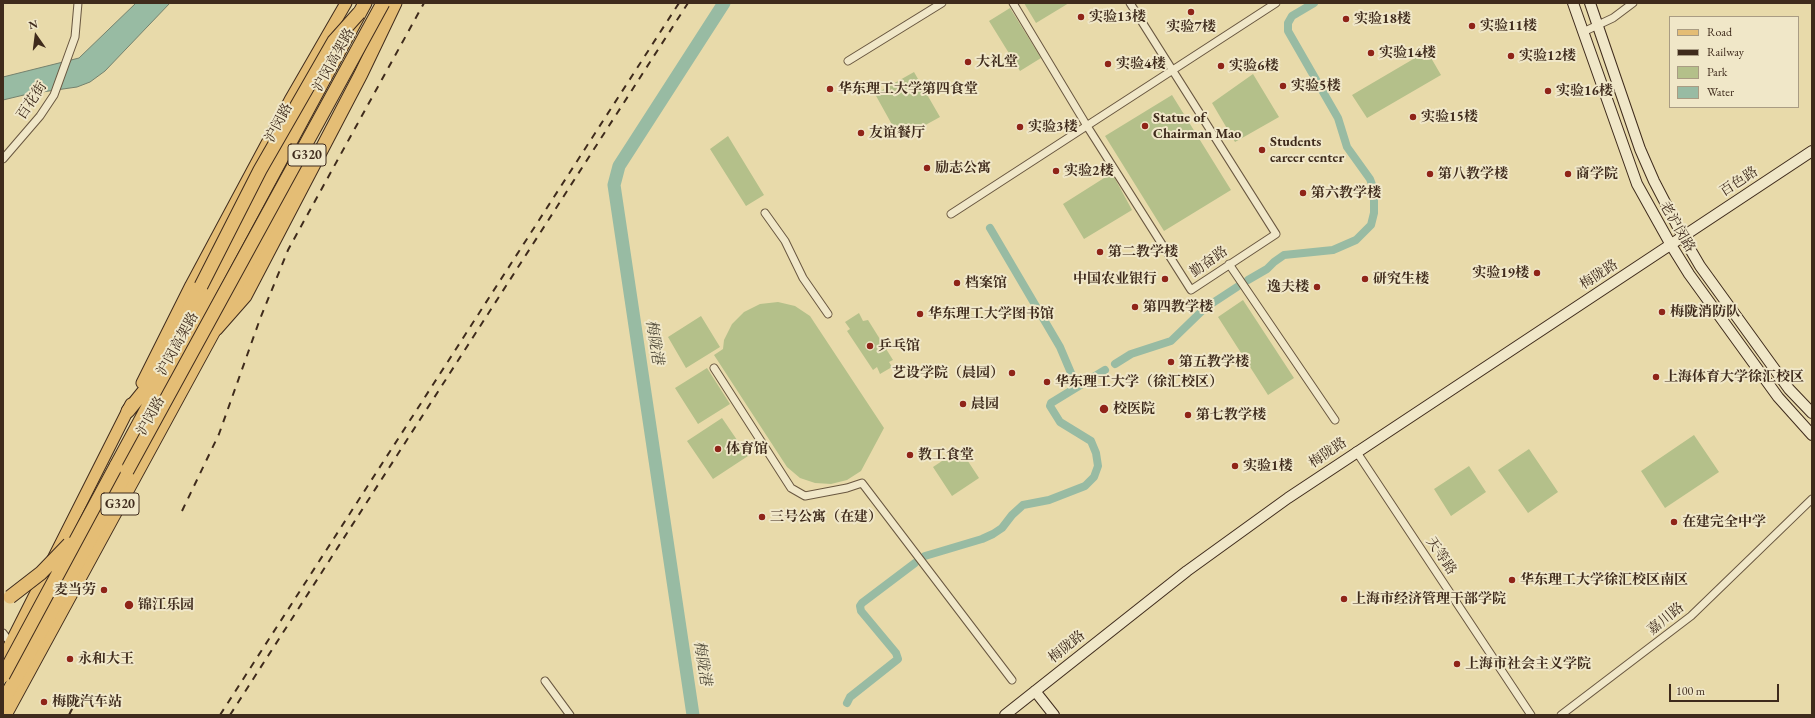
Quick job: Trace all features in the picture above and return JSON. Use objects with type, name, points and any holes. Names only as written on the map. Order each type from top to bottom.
[{"type":"highway","name":"沪闵高架路","points":[[3,702],[383,3]]},
{"type":"highway","points":[[216,329],[245,296],[361,74],[395,3]]},
{"type":"highway","name":"沪闵高架路","points":[[3,676],[360,6]]},
{"type":"highway","points":[[128,411],[145,390],[192,304],[204,289],[260,170],[330,48],[360,6]]},
{"type":"highway","points":[[143,412],[145,390]]},
{"type":"highway","points":[[3,602],[41,573],[80,532]]},
{"type":"main road","name":"沪闵路","points":[[3,658],[85,492],[110,447],[195,278],[290,100],[346,3]]},
{"type":"main road","name":"沪闵路","points":[[6,715],[216,329],[388,3]]},
{"type":"main road","points":[[334,24],[360,6]]},
{"type":"main road","name":"沪闵路","points":[[3,685],[110,484],[113,469],[204,289]]},
{"type":"main road","points":[[3,697],[35,639],[110,484],[213,324],[226,308]]},
{"type":"main road","points":[[110,447],[113,469]]},
{"type":"street","name":"百花街","points":[[3,159],[40,116],[54,95],[71,51],[77,23],[78,3]]},
{"type":"street","points":[[848,61],[942,3]]},
{"type":"street","name":"勤奋路","points":[[1013,3],[1087,126],[1191,290],[1276,234],[1130,3]]},
{"type":"street","name":"老沪闵路","points":[[1573,3],[1637,184],[1689,274],[1778,397],[1812,435]]},
{"type":"street","name":"老沪闵路","points":[[1590,3],[1640,149],[1683,237],[1700,266],[1788,389],[1812,413]]},
{"type":"street","points":[[1584,32],[1613,18],[1632,3]]},
{"type":"street","points":[[951,214],[1274,4]]},
{"type":"street","name":"百色路","points":[[1683,237],[1812,151]]},
{"type":"street","points":[[765,213],[785,241],[803,278],[828,314]]},
{"type":"street","name":"梅陇路","points":[[1005,715],[1218,548],[1288,498],[1356,451],[1683,237]]},
{"type":"street","points":[[1229,264],[1335,420]]},
{"type":"street","points":[[714,368],[791,488],[805,496],[847,488],[862,483],[1012,680]]},
{"type":"street","name":"天等路","points":[[1356,451],[1531,715]]},
{"type":"street","name":"嘉川路","points":[[1561,715],[1691,616],[1812,499]]},
{"type":"street","points":[[3,633],[11,644]]},
{"type":"street","points":[[545,681],[570,715]]},
{"type":"street","points":[[1034,692],[1054,715]]},
{"type":"green space","points":[[1024,3],[1069,3],[1036,23]]},
{"type":"green space","points":[[1010,8],[1041,58],[1020,71],[989,21]]},
{"type":"green space","points":[[1427,51],[1441,75],[1367,118],[1352,95]]},
{"type":"green space","points":[[914,72],[940,117],[900,139],[875,94]]},
{"type":"green space","points":[[1253,74],[1279,117],[1235,142],[1212,103]]},
{"type":"green space","points":[[1172,95],[1231,190],[1164,231],[1105,136]]},
{"type":"green space","points":[[728,136],[764,195],[746,206],[710,149]]},
{"type":"green space","points":[[1112,173],[1132,210],[1084,239],[1063,204]]},
{"type":"green space","points":[[1243,300],[1294,378],[1268,395],[1218,317]]},
{"type":"green space","points":[[778,302],[795,306],[810,316],[884,428],[861,471],[847,480],[831,484],[815,483],[800,478],[787,467],[714,355],[723,349],[724,340],[732,324],[744,312],[760,304]]},
{"type":"green space","name":"乒乓馆","points":[[859,313],[863,321],[868,320],[893,360],[889,362],[892,367],[880,374],[877,367],[873,370],[847,331],[850,329],[845,322]]},
{"type":"green space","points":[[701,316],[720,347],[686,368],[668,337]]},
{"type":"green space","points":[[707,368],[730,404],[698,424],[675,388]]},
{"type":"green space","name":"体育馆","points":[[722,418],[748,456],[713,479],[687,441]]},
{"type":"green space","points":[[1694,435],[1719,472],[1665,508],[1641,471]]},
{"type":"green space","points":[[960,449],[979,478],[952,496],[933,467]]},
{"type":"green space","points":[[1529,449],[1558,492],[1528,513],[1498,470]]},
{"type":"green space","points":[[1469,466],[1486,492],[1451,516],[1434,489]]},
{"type":"water","points":[[136,3],[170,3],[105,71],[90,82],[77,87],[28,94],[3,100],[3,77],[79,58]]},
{"type":"waterway","name":"梅陇港","points":[[693,715],[614,185],[619,166],[724,3]]},
{"type":"waterway","points":[[1248,280],[1267,269],[1284,255],[1333,250],[1356,240],[1371,225],[1374,213],[1374,190],[1370,179],[1347,147],[1338,118],[1288,31],[1288,23],[1292,16],[1314,3]]},
{"type":"waterway","points":[[990,228],[1060,347],[1077,387]]},
{"type":"waterway","points":[[1115,364],[1131,354],[1171,341],[1205,308],[1237,287]]},
{"type":"waterway","points":[[925,556],[982,539],[993,534],[1002,528],[1012,515],[1023,505],[1049,500],[1085,486],[1094,477],[1098,466],[1096,453],[1091,441],[1060,422],[1050,406],[1051,403],[1105,370]]},
{"type":"waterway","points":[[847,703],[850,697],[898,659],[896,653],[861,611],[860,606],[915,563]]},
{"type":"railway","points":[[182,511],[219,434],[260,319],[288,250],[424,3]]},
{"type":"railway","points":[[220,715],[679,3]]},
{"type":"railway","points":[[230,715],[688,3]]},
{"type":"railway","points":[[69,715],[76,701]]},
{"type":"place","name":"实验7楼","points":[[1191,12]]},
{"type":"place","name":"实验13楼","points":[[1081,17]]},
{"type":"place","name":"实验18楼","points":[[1346,19]]},
{"type":"place","name":"实验11楼","points":[[1472,26]]},
{"type":"place","name":"实验14楼","points":[[1371,53]]},
{"type":"place","name":"实验12楼","points":[[1511,56]]},
{"type":"place","name":"大礼堂","points":[[968,62]]},
{"type":"place","name":"实验4楼","points":[[1108,64]]},
{"type":"place","name":"实验6楼","points":[[1221,66]]},
{"type":"place","name":"实验5楼","points":[[1283,86]]},
{"type":"place","name":"华东理工大学第四食堂","points":[[830,89]]},
{"type":"place","name":"实验16楼","points":[[1548,91]]},
{"type":"place","name":"实验15楼","points":[[1413,117]]},
{"type":"place","name":"Statue of Chairman Mao","points":[[1145,126]]},
{"type":"place","name":"实验3楼","points":[[1020,127]]},
{"type":"place","name":"友谊餐厅","points":[[861,133]]},
{"type":"place","name":"Students career center","points":[[1262,150]]},
{"type":"place","name":"励志公寓","points":[[927,168]]},
{"type":"place","name":"实验2楼","points":[[1056,171]]},
{"type":"place","name":"第八教学楼","points":[[1430,174]]},
{"type":"place","name":"商学院","points":[[1568,174]]},
{"type":"place","name":"第六教学楼","points":[[1303,193]]},
{"type":"place","name":"第二教学楼","points":[[1100,252]]},
{"type":"place","name":"实验19楼","points":[[1537,273]]},
{"type":"place","name":"中国农业银行","points":[[1165,279]]},
{"type":"place","name":"研究生楼","points":[[1365,279]]},
{"type":"place","name":"档案馆","points":[[957,283]]},
{"type":"place","name":"逸夫楼","points":[[1317,287]]},
{"type":"place","name":"第四教学楼","points":[[1135,307]]},
{"type":"place","name":"梅陇消防队","points":[[1662,312]]},
{"type":"place","name":"华东理工大学图书馆","points":[[920,314]]},
{"type":"place","name":"乒乓馆","points":[[870,346]]},
{"type":"place","name":"第五教学楼","points":[[1171,362]]},
{"type":"place","name":"艺设学院（晨园）","points":[[1012,373]]},
{"type":"place","name":"上海体育大学徐汇校区","points":[[1656,377]]},
{"type":"place","name":"华东理工大学（徐汇校区）","points":[[1047,382]]},
{"type":"place","name":"晨园","points":[[963,404]]},
{"type":"place","name":"校医院","points":[[1104,409]]},
{"type":"place","name":"第七教学楼","points":[[1188,415]]},
{"type":"place","name":"体育馆","points":[[718,449]]},
{"type":"place","name":"教工食堂","points":[[910,455]]},
{"type":"place","name":"实验1楼","points":[[1235,466]]},
{"type":"place","name":"三号公寓（在建）","points":[[762,517]]},
{"type":"place","name":"在建完全中学","points":[[1674,522]]},
{"type":"place","name":"华东理工大学徐汇校区南区","points":[[1512,580]]},
{"type":"place","name":"麦当劳","points":[[104,590]]},
{"type":"place","name":"上海市经济管理干部学院","points":[[1344,599]]},
{"type":"place","name":"锦江乐园","points":[[129,605]]},
{"type":"place","name":"永和大王","points":[[70,659]]},
{"type":"place","name":"上海市社会主义学院","points":[[1457,664]]},
{"type":"place","name":"梅陇汽车站","points":[[44,702]]}]
